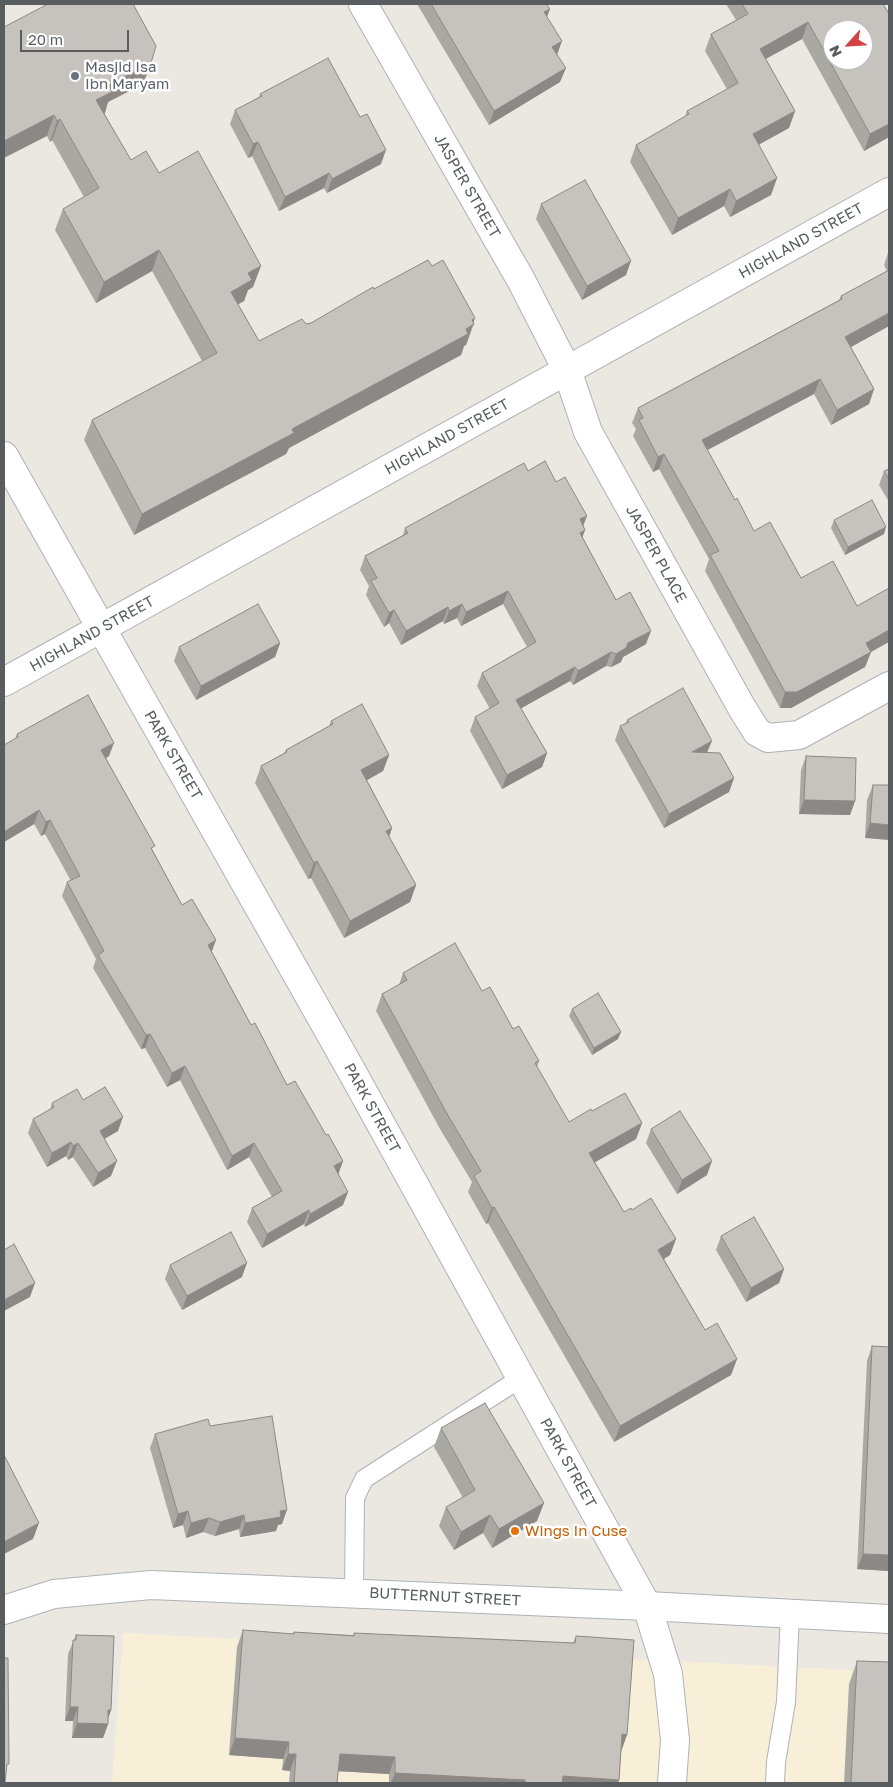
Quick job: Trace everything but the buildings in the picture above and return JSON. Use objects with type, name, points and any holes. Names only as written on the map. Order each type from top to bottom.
[{"type":"street","name":"JASPER STREET","points":[[364,4],[520,280],[567,370]]},
{"type":"street","name":"HIGHLAND STREET","points":[[4,682],[889,192]]},
{"type":"street","name":"JASPER PLACE","points":[[567,370],[588,432],[757,732],[768,738],[799,735],[889,686]]},
{"type":"street","name":"PARK STREET","points":[[4,456],[351,1070],[647,1606],[668,1674],[675,1740],[672,1783]]},
{"type":"street","name":"BUTTERNUT STREET","points":[[4,1610],[54,1594],[151,1585],[647,1606],[889,1619]]},
{"type":"lane","points":[[354,1593],[355,1498],[364,1480],[521,1378]]},
{"type":"lane","points":[[775,1783],[776,1762],[786,1702],[790,1613]]},
{"type":"shaded area","points":[[123,1633],[889,1672],[889,1783],[112,1783]]},
{"type":"place","name":"Masjid Isa Ibn Maryam","points":[[75,76]]},
{"type":"place","name":"Wings In Cuse","points":[[515,1531]]}]
